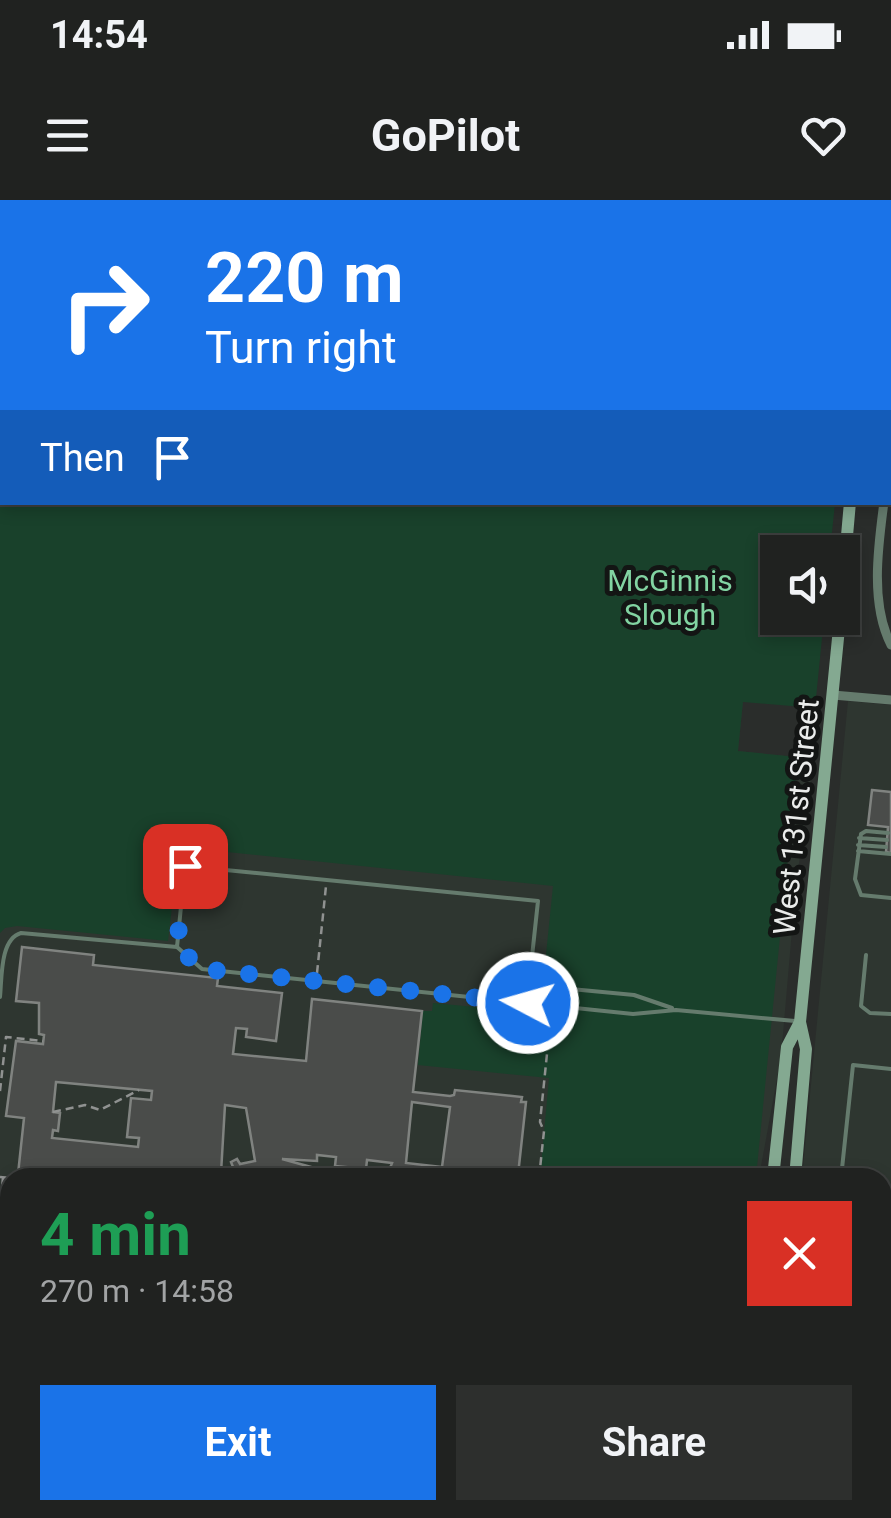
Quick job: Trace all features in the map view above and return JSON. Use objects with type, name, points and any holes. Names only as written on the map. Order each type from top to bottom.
[{"type":"street","points":[[847,535],[850,505]]},
{"type":"street","points":[[884,505],[879,600],[891,645]]},
{"type":"street","name":"West 131st Street","points":[[796,1168],[806,1049],[800,1022],[839,635]]},
{"type":"street","points":[[834,695],[891,700]]},
{"type":"street","name":"West 131st Street","points":[[774,1168],[787,1047],[800,1022]]},
{"type":"lane","points":[[888,832],[866,831],[858,845],[858,892],[891,898]]},
{"type":"lane","points":[[858,845],[887,840]]},
{"type":"lane","points":[[858,845],[886,847]]},
{"type":"lane","points":[[858,845],[891,854]]},
{"type":"lane","points":[[177,947],[185,866],[538,901],[528,1003]]},
{"type":"lane","points":[[0,997],[6,947],[15,934],[177,947],[202,969],[633,1014],[676,1010],[800,1022]]},
{"type":"lane","points":[[866,956],[861,1006],[870,1012],[891,1014]]},
{"type":"lane","points":[[529,985],[634,996],[676,1010]]},
{"type":"lane","points":[[842,1168],[853,1065],[891,1069]]},
{"type":"path","points":[[316,981],[327,880]]},
{"type":"path","points":[[540,1168],[544,1130],[540,1122],[552,1005]]},
{"type":"path","points":[[0,1091],[6,1037],[44,1041]]},
{"type":"path","points":[[52,1112],[86,1105],[100,1110],[140,1090]]},
{"type":"shaded area","points":[[743,701],[738,751],[814,759],[796,884],[781,1057],[761,1168],[0,1168],[0,706]]},
{"type":"shaded area","points":[[848,701],[891,705],[891,1168],[803,1168]]},
{"type":"green space","name":"McGinnis Slough","points":[[0,505],[835,505],[832,535],[760,535],[760,635],[822,635],[815,708],[743,702],[738,751],[798,757],[757,1168],[541,1168],[549,1078],[418,1065],[423,1011],[432,1011],[433,1003],[540,1013],[553,886],[179,847],[168,941],[5,928],[0,933]]},
{"type":"building","points":[[872,790],[891,792],[891,853],[886,852],[888,827],[868,825]]},
{"type":"building","points":[[22,947],[94,955],[93,965],[218,978],[217,986],[282,993],[276,1041],[246,1037],[247,1029],[236,1028],[233,1054],[306,1061],[312,999],[422,1011],[413,1092],[450,1096],[455,1090],[522,1097],[521,1102],[526,1102],[519,1168],[390,1168],[392,1163],[367,1160],[366,1168],[356,1168],[335,1166],[336,1157],[317,1155],[317,1161],[282,1159],[313,1168],[231,1168],[231,1162],[237,1159],[240,1164],[255,1161],[246,1108],[225,1105],[221,1168],[19,1168],[24,1118],[6,1116],[16,1041],[43,1044],[44,1035],[39,1034],[39,1003],[16,1001]],"holes":[[[56,1082],[152,1091],[151,1100],[131,1098],[127,1137],[139,1138],[138,1147],[52,1138],[53,1130],[58,1131],[60,1113],[53,1112]],[[412,1102],[450,1107],[442,1167],[406,1163]]]},
{"type":"route","points":[[185,866],[177,947],[202,969],[528,1003]]}]
